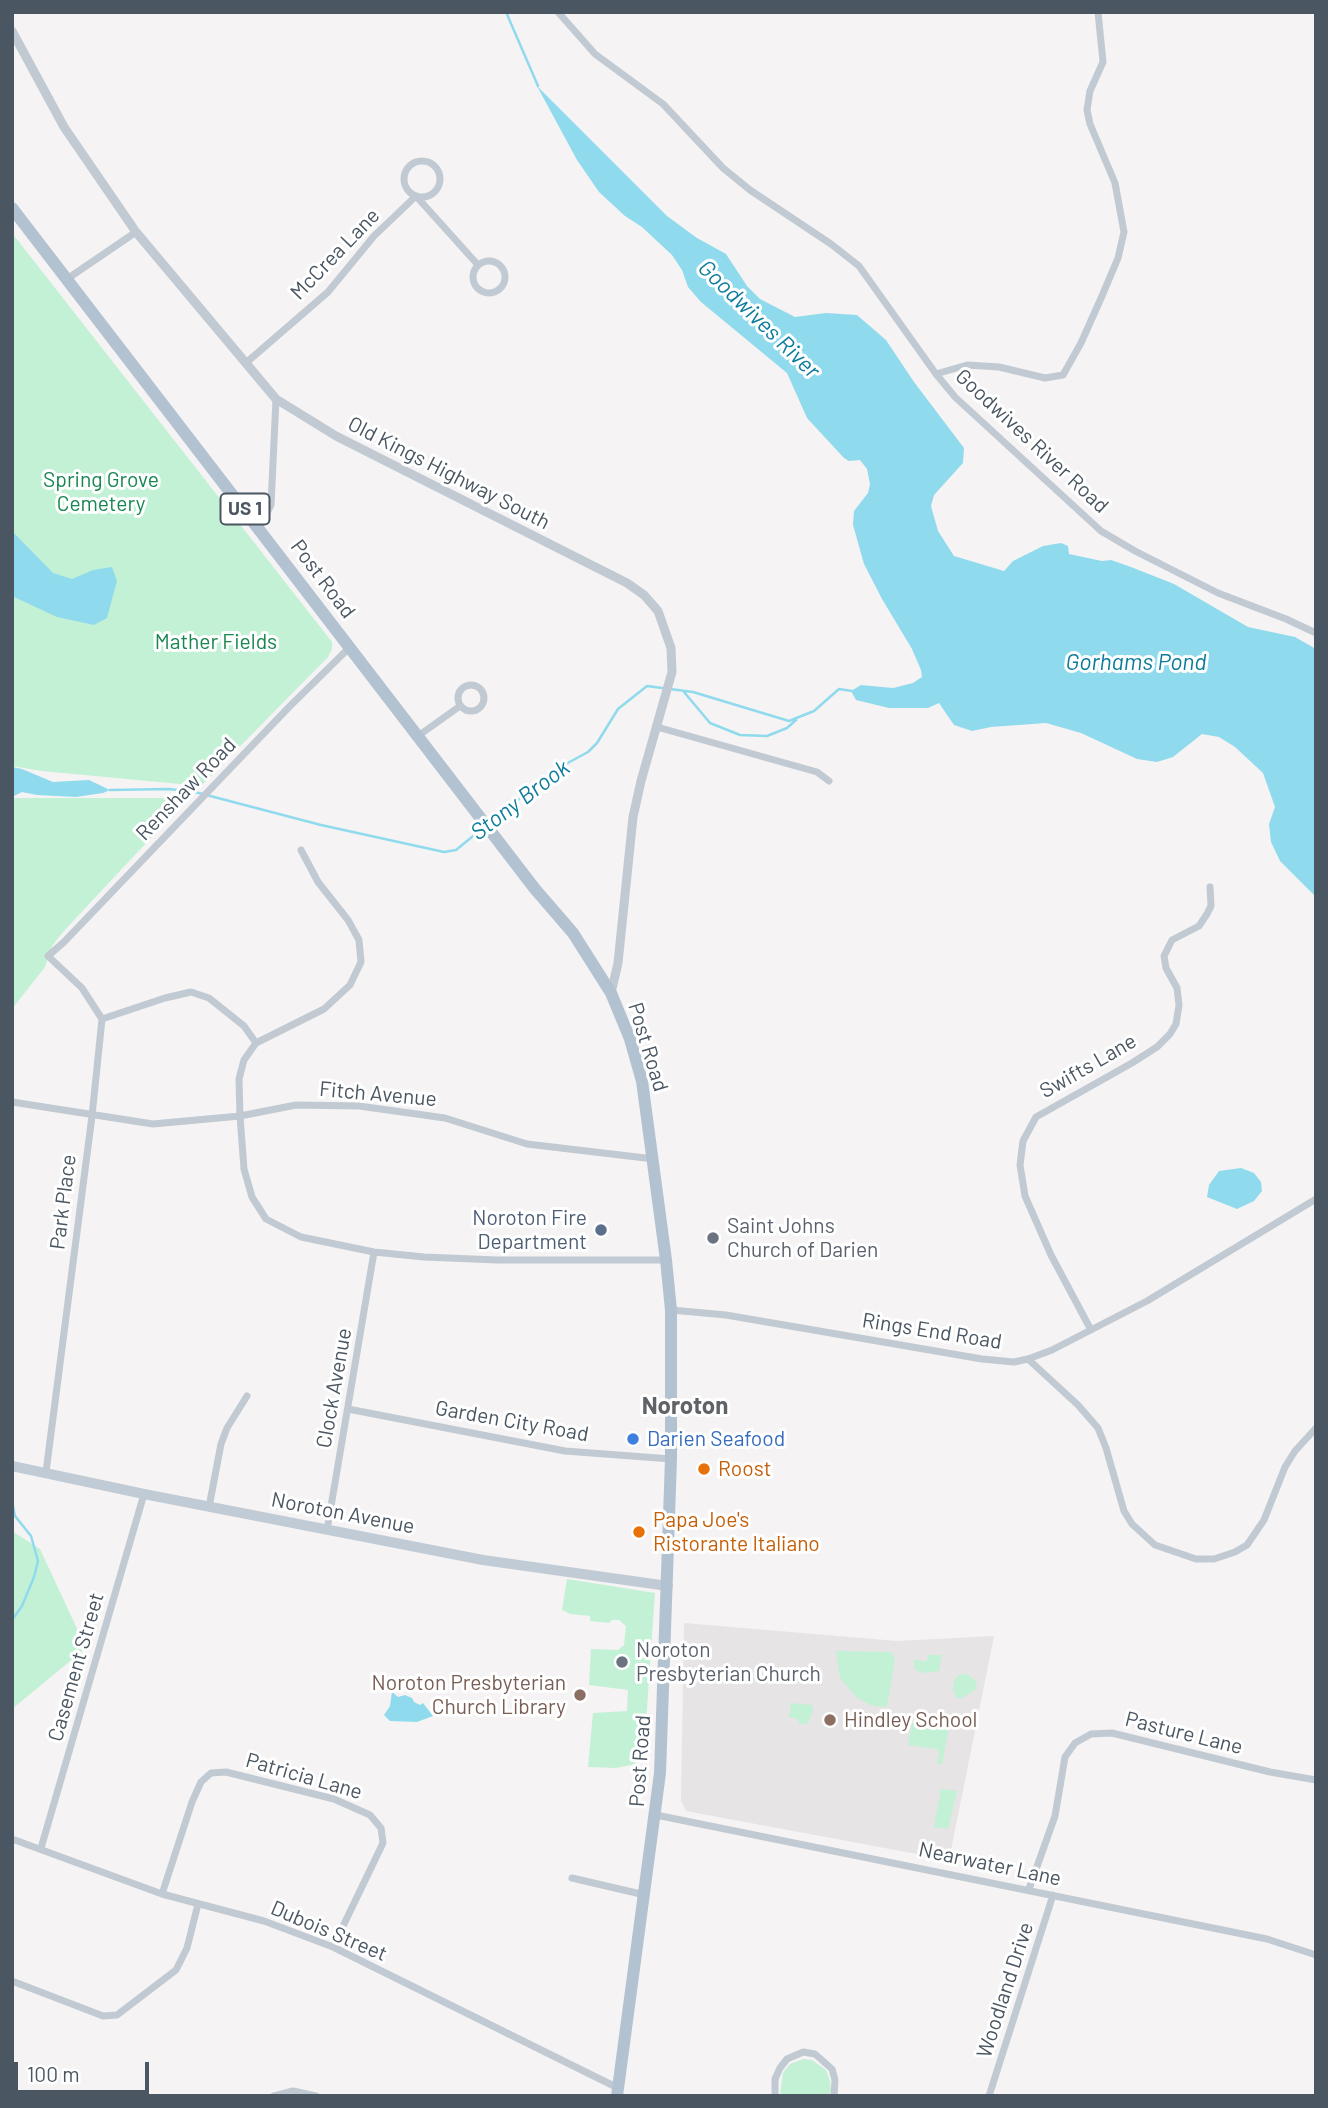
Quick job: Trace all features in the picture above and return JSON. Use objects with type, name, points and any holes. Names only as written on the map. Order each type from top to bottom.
[{"type":"main road","name":"Post Road","points":[[12,208],[475,811],[573,933],[611,993],[630,1039],[642,1081],[654,1159],[671,1310],[671,1459],[668,1586],[656,1815],[618,2092]]},
{"type":"main road","name":"Noroton Avenue","points":[[12,1465],[144,1494],[483,1560],[668,1586]]},
{"type":"street","name":"Goodwives River Road","points":[[558,12],[595,54],[663,104],[723,168],[750,191],[831,244],[859,266],[936,374],[969,411],[1108,536],[1218,593],[1286,618],[1316,633]]},
{"type":"street","points":[[936,374],[967,365],[999,367],[1045,378],[1063,375],[1102,296],[1118,258],[1124,232],[1115,183],[1090,124],[1087,110],[1090,91],[1103,62],[1098,12]]},
{"type":"street","name":"Old Kings Highway South","points":[[12,31],[64,127],[136,232],[276,399],[336,436],[606,571],[636,589],[651,602],[663,622],[672,658],[668,689],[640,781],[633,817],[618,963],[611,993]]},
{"type":"street","name":"McCrea Lane","points":[[247,362],[328,292],[374,236],[416,196],[430,196],[440,183],[439,171],[429,161],[415,162],[405,172],[405,186],[416,196],[478,265]]},
{"type":"street","points":[[67,279],[136,232]]},
{"type":"street","name":"McCrea Lane","points":[[489,260],[501,265],[505,277],[500,288],[489,293],[477,288],[473,276],[478,265],[489,260]]},
{"type":"street","points":[[259,528],[271,505],[276,399]]},
{"type":"street","name":"Renshaw Road","points":[[102,1019],[82,988],[48,956],[289,707],[350,648]]},
{"type":"street","points":[[418,736],[460,706]]},
{"type":"street","points":[[657,727],[817,772],[829,781]]},
{"type":"street","points":[[302,850],[318,882],[348,920],[359,940],[361,962],[350,985],[324,1009],[256,1043],[244,1060],[239,1079],[244,1169],[252,1198],[266,1219],[301,1237],[374,1252],[497,1260],[666,1260]]},
{"type":"street","name":"Swifts Lane","points":[[1090,1330],[1051,1255],[1025,1196],[1020,1165],[1023,1141],[1036,1117],[1132,1063],[1157,1047],[1170,1034],[1176,1024],[1179,1005],[1177,988],[1166,968],[1164,956],[1172,940],[1199,926],[1207,915],[1212,906],[1210,887]]},
{"type":"street","points":[[102,1019],[191,992],[209,998],[244,1026],[256,1043]]},
{"type":"street","name":"Park Place","points":[[46,1472],[102,1019]]},
{"type":"street","name":"Fitch Avenue","points":[[12,1102],[153,1124],[240,1116],[296,1105],[359,1106],[445,1118],[527,1144],[654,1159]]},
{"type":"street","name":"Rings End Road","points":[[671,1310],[726,1315],[1000,1362],[1028,1359],[1147,1301],[1316,1199]]},
{"type":"street","name":"Clock Avenue","points":[[327,1530],[374,1252]]},
{"type":"street","points":[[1028,1359],[1078,1405],[1097,1428],[1106,1448],[1124,1511],[1132,1524],[1155,1545],[1196,1559],[1214,1559],[1235,1552],[1252,1539],[1265,1520],[1285,1466],[1316,1428]]},
{"type":"street","points":[[209,1507],[221,1444],[227,1428],[247,1396]]},
{"type":"street","name":"Garden City Road","points":[[348,1409],[565,1451],[671,1459]]},
{"type":"street","name":"Casement Street","points":[[41,1849],[144,1494]]},
{"type":"street","name":"Pasture Lane","points":[[1030,1889],[1055,1816],[1065,1757],[1075,1743],[1091,1734],[1112,1733],[1270,1772],[1316,1780]]},
{"type":"street","name":"Patricia Lane","points":[[162,1894],[192,1802],[201,1782],[211,1773],[226,1772],[334,1799],[370,1815],[382,1828],[383,1843],[333,1947]]},
{"type":"street","name":"Nearwater Lane","points":[[656,1815],[1267,1939],[1316,1955]]},
{"type":"street","name":"Dubois Street","points":[[12,1839],[162,1894],[274,1924],[333,1947],[618,2092]]},
{"type":"street","points":[[572,1878],[645,1895]]},
{"type":"street","name":"Woodland Drive","points":[[989,2096],[1053,1895]]},
{"type":"street","points":[[12,1981],[103,2016],[117,2014],[176,1970],[187,1948],[198,1904]]},
{"type":"street","points":[[775,2096],[775,2079],[780,2068],[787,2059],[803,2052],[815,2054],[832,2069],[835,2080],[834,2096]]},
{"type":"street","points":[[274,2096],[293,2091],[316,2096]]},
{"type":"shaded area","name":"Hindley School","points":[[684,1623],[897,1641],[994,1636],[949,1860],[686,1811],[681,1800]]},
{"type":"green space","points":[[12,233],[332,642],[328,657],[201,786],[12,766]]},
{"type":"green space","points":[[12,798],[188,798],[63,932],[52,946],[45,967],[12,1009]]},
{"type":"green space","points":[[12,1531],[40,1549],[86,1648],[12,1709]]},
{"type":"green space","points":[[567,1579],[655,1593],[645,1737],[635,1764],[616,1768],[588,1767],[593,1713],[627,1711],[628,1690],[589,1685],[591,1649],[618,1650],[624,1645],[626,1626],[619,1620],[609,1623],[590,1621],[590,1616],[570,1614],[562,1610]]},
{"type":"green space","points":[[836,1651],[891,1652],[895,1659],[887,1707],[873,1706],[857,1698],[840,1678]]},
{"type":"green space","points":[[928,1655],[942,1655],[939,1671],[923,1673],[915,1669],[913,1660],[927,1661]]},
{"type":"green space","points":[[967,1674],[977,1682],[975,1690],[960,1699],[956,1697],[953,1688],[955,1679],[959,1675]]},
{"type":"green space","points":[[791,1703],[812,1705],[813,1711],[807,1724],[800,1724],[797,1718],[789,1718]]},
{"type":"green space","points":[[912,1722],[949,1728],[942,1764],[937,1764],[937,1749],[908,1745]]},
{"type":"green space","points":[[941,1789],[957,1791],[948,1829],[934,1827]]},
{"type":"green space","points":[[803,2059],[812,2060],[826,2070],[831,2091],[828,2096],[780,2095],[783,2073],[790,2064]]},
{"type":"water","name":"Gorhams Pond","points":[[537,86],[667,216],[697,238],[726,254],[747,286],[760,299],[795,317],[826,313],[857,315],[886,340],[964,448],[963,463],[934,495],[931,506],[938,531],[954,556],[1004,571],[1013,561],[1043,546],[1061,543],[1068,546],[1069,554],[1102,561],[1111,560],[1131,567],[1174,584],[1248,627],[1295,637],[1316,649],[1316,897],[1280,861],[1271,842],[1269,824],[1275,807],[1263,773],[1235,747],[1219,737],[1202,734],[1173,757],[1157,762],[1137,759],[1081,733],[1046,723],[972,731],[954,725],[939,703],[928,708],[889,708],[856,700],[851,691],[861,685],[893,688],[913,683],[922,677],[912,649],[864,564],[853,525],[854,511],[868,493],[870,484],[867,469],[860,460],[849,461],[844,458],[807,418],[787,373],[701,302],[688,287],[682,270],[672,255],[599,192],[577,160]]},
{"type":"water","points":[[12,531],[53,573],[72,579],[93,570],[112,567],[117,581],[107,618],[94,625],[57,617],[12,596]]},
{"type":"water","points":[[12,767],[53,782],[89,780],[110,790],[76,797],[22,792],[12,797]]},
{"type":"water","points":[[1241,1168],[1254,1173],[1261,1182],[1262,1191],[1254,1201],[1237,1209],[1207,1197],[1209,1185],[1219,1171]]},
{"type":"water","points":[[392,1692],[398,1697],[405,1695],[412,1698],[420,1705],[423,1703],[433,1716],[417,1722],[390,1721],[384,1715],[390,1706]]},
{"type":"waterway","name":"Goodwives River","points":[[506,12],[538,86]]},
{"type":"waterway","name":"Stony Brook","points":[[489,824],[553,771],[588,752],[597,743],[618,709],[647,686],[693,692],[789,721],[814,711],[839,689],[852,691]]},
{"type":"waterway","points":[[684,692],[710,723],[740,735],[767,736],[787,728],[796,720]]},
{"type":"waterway","name":"Stony Brook","points":[[110,790],[169,789],[195,792],[321,825],[444,852],[456,850],[483,828]]},
{"type":"waterway","points":[[12,1501],[15,1516],[31,1536],[38,1561],[22,1606],[12,1620]]},
{"type":"place","name":"Noroton Fire Department","points":[[601,1230]]},
{"type":"place","name":"Saint Johns Church of Darien","points":[[713,1238]]},
{"type":"place","name":"Darien Seafood","points":[[633,1439]]},
{"type":"place","name":"Roost","points":[[704,1469]]},
{"type":"place","name":"Papa Joe's Ristorante Italiano","points":[[639,1532]]},
{"type":"place","name":"Noroton Presbyterian Church","points":[[622,1662]]},
{"type":"place","name":"Noroton Presbyterian Church Library","points":[[580,1695]]},
{"type":"place","name":"Hindley School","points":[[830,1720]]},
{"type":"district","name":"Noroton","points":[[685,1406]]},
{"type":"park label","name":"Spring Grove Cemetery","points":[[101,492]]},
{"type":"park label","name":"Mather Fields","points":[[216,642]]}]
